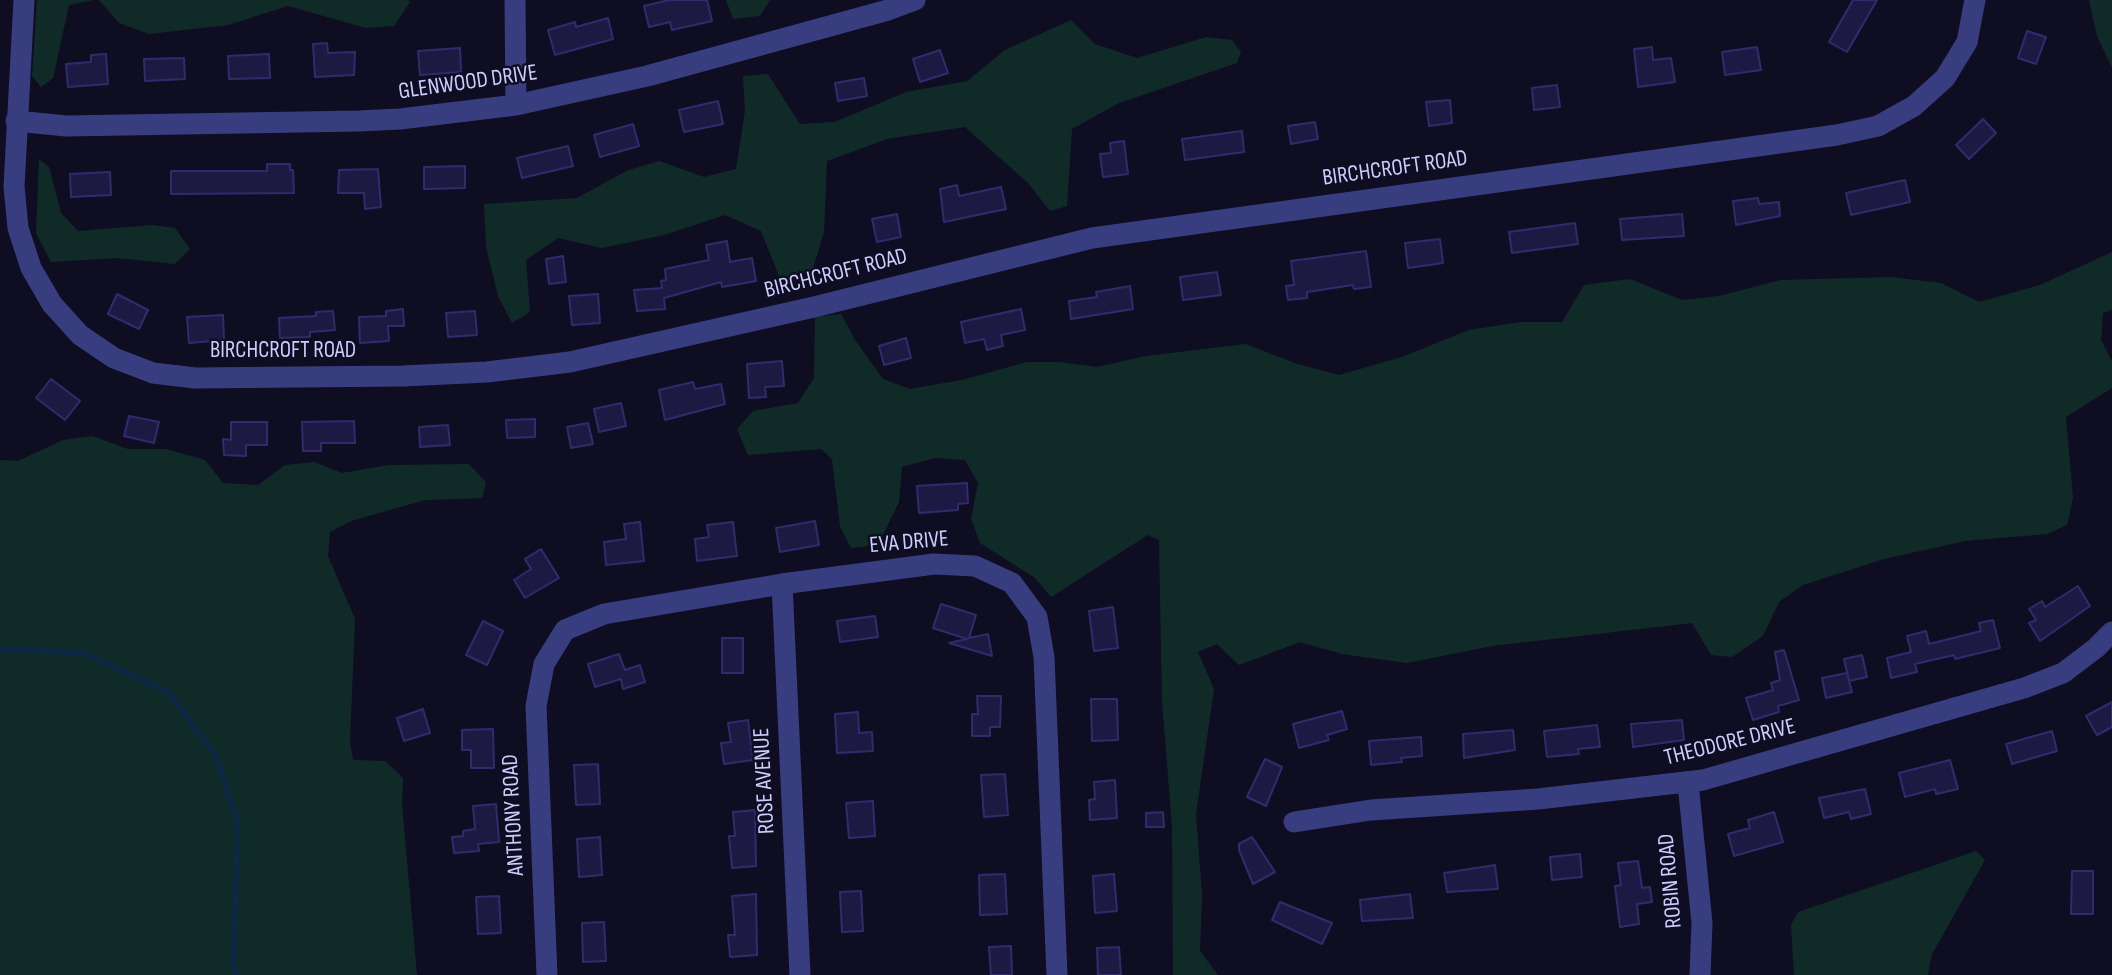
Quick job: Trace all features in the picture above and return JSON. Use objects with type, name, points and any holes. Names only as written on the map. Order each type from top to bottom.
[{"type":"street","name":"BIRCHCROFT ROAD","points":[[24,0],[14,187],[18,228],[31,268],[52,304],[80,335],[114,358],[153,373],[195,378],[403,376],[487,372],[611,355],[1092,238],[1837,135],[1878,126],[1914,106],[1945,78],[1967,42],[1975,0]]},
{"type":"street","points":[[515,0],[516,105]]},
{"type":"street","name":"GLENWOOD DRIVE","points":[[16,121],[66,125],[400,120],[516,105],[647,76],[887,5],[915,0]]},
{"type":"street","name":"EVA DRIVE","points":[[550,654],[565,631],[604,614],[782,584],[933,564],[975,566],[1012,583],[1037,617],[1044,657],[1056,975]]},
{"type":"street","name":"ROSE AVENUE","points":[[782,584],[800,975]]},
{"type":"street","name":"THEODORE DRIVE","points":[[1294,822],[1371,810],[1538,799],[1688,783],[2024,688],[2063,673],[2112,632]]},
{"type":"street","name":"ANTHONY ROAD","points":[[547,975],[536,719],[544,664],[550,654]]},
{"type":"street","name":"ROBIN ROAD","points":[[1688,783],[1702,923],[1700,975]]},
{"type":"green space","points":[[37,0],[94,0],[69,5],[53,78],[41,87],[32,76]]},
{"type":"green space","points":[[99,0],[410,2],[394,26],[366,28],[288,6],[228,25],[149,34],[119,23]]},
{"type":"green space","points":[[726,0],[770,0],[760,16],[733,19]]},
{"type":"green space","points":[[2089,0],[2112,0],[2112,68],[2097,36]]},
{"type":"green space","points":[[1071,20],[1095,44],[1137,58],[1206,37],[1232,40],[1241,52],[1237,63],[1119,103],[1072,129],[1067,206],[1050,211],[1028,183],[965,127],[887,139],[827,161],[824,232],[811,275],[783,286],[761,231],[725,215],[664,235],[602,248],[558,238],[526,260],[530,312],[512,323],[498,296],[486,247],[484,204],[577,198],[626,171],[659,161],[704,177],[736,169],[745,111],[743,76],[768,74],[800,124],[835,122],[906,92],[967,81],[1005,50]]},
{"type":"green space","points":[[39,159],[49,167],[61,213],[78,231],[152,225],[175,228],[190,249],[175,264],[117,258],[51,262],[36,233]]},
{"type":"green space","points":[[2112,252],[2112,310],[2103,313],[2101,340],[2112,361],[2112,388],[2066,417],[2073,498],[2067,525],[2047,534],[1965,541],[1884,559],[1803,585],[1779,602],[1763,636],[1732,657],[1711,655],[1692,623],[1492,646],[1407,663],[1342,654],[1300,642],[1239,665],[1217,644],[1198,652],[1214,689],[1196,814],[1202,894],[1200,951],[1218,975],[1173,975],[1172,826],[1162,702],[1159,540],[1148,535],[1051,597],[1035,578],[980,543],[971,519],[978,483],[965,460],[935,458],[902,467],[899,502],[878,545],[851,548],[840,527],[832,459],[821,449],[748,455],[737,429],[753,411],[798,403],[814,378],[815,317],[841,314],[855,340],[883,379],[910,389],[962,380],[1027,362],[1058,362],[1097,367],[1146,356],[1246,344],[1297,364],[1339,375],[1402,357],[1469,330],[1521,322],[1562,322],[1584,285],[1630,279],[1682,300],[1719,296],[1781,280],[1890,277],[1941,283],[1979,302],[2040,285]]},
{"type":"green space","points":[[92,436],[128,449],[166,449],[205,460],[223,483],[258,485],[285,465],[314,462],[342,473],[389,465],[469,464],[486,482],[482,498],[425,500],[351,521],[330,532],[328,556],[355,619],[350,742],[353,760],[385,761],[403,778],[402,804],[417,975],[0,975],[0,460],[18,461],[63,440]]},
{"type":"green space","points":[[1976,851],[1985,860],[1931,956],[1928,975],[1794,975],[1791,925],[1798,912]]},
{"type":"building","points":[[669,0],[707,0],[712,21],[672,30],[670,22],[649,27],[644,6]]},
{"type":"building","points":[[1853,0],[1877,0],[1847,52],[1829,42]]},
{"type":"building","points":[[608,18],[613,39],[555,55],[548,30],[575,22],[576,27]]},
{"type":"building","points":[[2027,31],[2046,37],[2036,64],[2018,58]]},
{"type":"building","points":[[327,43],[328,53],[355,52],[354,75],[315,77],[313,44]]},
{"type":"building","points":[[1652,47],[1653,60],[1671,58],[1675,82],[1638,87],[1634,49]]},
{"type":"building","points":[[1757,47],[1761,70],[1725,75],[1722,52]]},
{"type":"building","points":[[460,48],[461,72],[420,75],[418,51]]},
{"type":"building","points":[[940,50],[948,73],[920,82],[913,59]]},
{"type":"building","points":[[106,54],[108,84],[68,87],[66,64],[91,62],[91,55]]},
{"type":"building","points":[[269,54],[270,78],[229,79],[228,56]]},
{"type":"building","points":[[184,58],[185,79],[145,81],[144,59]]},
{"type":"building","points":[[864,78],[867,96],[838,101],[835,83]]},
{"type":"building","points":[[1557,85],[1560,107],[1534,110],[1532,88]]},
{"type":"building","points":[[1450,100],[1452,123],[1429,126],[1426,102]]},
{"type":"building","points":[[718,101],[723,124],[684,132],[679,110]]},
{"type":"building","points":[[1983,119],[1996,133],[1969,159],[1956,145]]},
{"type":"building","points":[[1315,122],[1318,139],[1291,144],[1288,126]]},
{"type":"building","points":[[633,124],[639,146],[600,157],[594,135]]},
{"type":"building","points":[[1242,131],[1244,152],[1185,160],[1182,139]]},
{"type":"building","points":[[1124,141],[1128,174],[1103,177],[1100,154],[1111,153],[1110,143]]},
{"type":"building","points":[[568,146],[573,166],[522,178],[517,158]]},
{"type":"building","points":[[267,164],[290,164],[290,170],[293,170],[294,193],[171,194],[171,171],[267,171]]},
{"type":"building","points":[[465,166],[465,188],[424,189],[424,167]]},
{"type":"building","points":[[378,169],[381,207],[365,209],[364,193],[338,193],[339,170]]},
{"type":"building","points":[[110,172],[111,195],[71,197],[70,174]]},
{"type":"building","points":[[1905,180],[1910,202],[1851,215],[1846,193]]},
{"type":"building","points":[[957,185],[959,196],[1001,187],[1006,209],[944,222],[940,189]]},
{"type":"building","points":[[1758,198],[1759,204],[1779,202],[1780,216],[1736,225],[1733,201]]},
{"type":"building","points":[[897,214],[901,237],[877,242],[872,219]]},
{"type":"building","points":[[1682,214],[1684,236],[1622,240],[1620,219]]},
{"type":"building","points":[[1575,223],[1578,244],[1512,253],[1509,232]]},
{"type":"building","points":[[1440,239],[1443,263],[1408,268],[1405,243]]},
{"type":"building","points":[[727,241],[730,262],[752,258],[756,281],[722,287],[721,282],[664,298],[665,309],[637,311],[634,290],[662,288],[661,281],[666,280],[665,269],[709,260],[706,245]]},
{"type":"building","points":[[1366,251],[1371,287],[1354,289],[1353,285],[1307,292],[1307,298],[1288,300],[1286,286],[1294,285],[1291,261]]},
{"type":"building","points":[[563,256],[566,282],[549,284],[546,259]]},
{"type":"building","points":[[1217,272],[1221,295],[1183,300],[1180,277]]},
{"type":"building","points":[[1130,286],[1133,309],[1071,319],[1069,301],[1097,297],[1096,292]]},
{"type":"building","points":[[117,294],[148,310],[139,329],[108,314]]},
{"type":"building","points":[[598,294],[600,323],[572,325],[569,296]]},
{"type":"building","points":[[403,309],[404,326],[388,326],[389,341],[360,343],[359,317],[386,316],[386,311]]},
{"type":"building","points":[[1021,309],[1025,330],[1001,335],[1003,346],[987,350],[984,339],[965,343],[961,322]]},
{"type":"building","points":[[333,311],[335,330],[310,332],[310,337],[280,338],[279,318],[316,316],[316,312]]},
{"type":"building","points":[[475,311],[477,335],[448,337],[446,313]]},
{"type":"building","points":[[223,315],[224,340],[189,343],[187,317]]},
{"type":"building","points":[[906,338],[911,358],[884,365],[879,346]]},
{"type":"building","points":[[782,361],[784,386],[765,387],[766,397],[749,398],[747,364]]},
{"type":"building","points":[[51,379],[80,401],[65,420],[36,398]]},
{"type":"building","points":[[693,382],[695,389],[721,384],[725,404],[665,420],[659,390]]},
{"type":"building","points":[[621,403],[626,426],[599,432],[594,409]]},
{"type":"building","points":[[129,416],[159,422],[154,443],[124,436]]},
{"type":"building","points":[[535,419],[535,437],[507,438],[506,420]]},
{"type":"building","points":[[354,421],[355,443],[321,443],[321,451],[303,451],[302,422]]},
{"type":"building","points":[[231,422],[267,422],[267,445],[246,445],[246,456],[224,455],[223,439],[231,440]]},
{"type":"building","points":[[588,423],[593,444],[571,448],[567,427]]},
{"type":"building","points":[[448,425],[450,445],[420,447],[419,427]]},
{"type":"building","points":[[967,483],[968,503],[958,504],[958,510],[919,513],[917,486]]},
{"type":"building","points":[[815,521],[819,545],[780,552],[776,528]]},
{"type":"building","points":[[640,522],[644,561],[606,565],[604,542],[626,539],[624,524]]},
{"type":"building","points":[[733,522],[737,556],[697,561],[695,539],[709,537],[707,525]]},
{"type":"building","points":[[541,549],[559,578],[525,598],[514,580],[531,569],[525,559]]},
{"type":"building","points":[[2078,586],[2090,606],[2040,641],[2029,623],[2036,620],[2029,609],[2042,601],[2045,607]]},
{"type":"building","points":[[941,604],[976,615],[969,638],[988,634],[992,656],[949,643],[967,639],[933,628]]},
{"type":"building","points":[[1113,607],[1118,648],[1094,651],[1089,611]]},
{"type":"building","points":[[875,616],[878,637],[840,642],[837,621]]},
{"type":"building","points":[[1993,620],[2000,648],[1955,659],[1954,655],[1915,664],[1917,672],[1891,678],[1887,658],[1911,652],[1907,636],[1926,631],[1929,644],[1981,631],[1979,623]]},
{"type":"building","points":[[483,621],[503,631],[487,665],[466,655]]},
{"type":"building","points":[[722,638],[743,638],[743,673],[722,673]]},
{"type":"building","points":[[1784,650],[1799,700],[1778,706],[1779,712],[1753,720],[1746,698],[1773,690],[1771,683],[1780,680],[1775,652]]},
{"type":"building","points":[[619,654],[625,670],[640,665],[645,682],[623,689],[621,679],[595,687],[588,664]]},
{"type":"building","points":[[1862,655],[1867,677],[1849,681],[1844,659]]},
{"type":"building","points":[[1847,673],[1852,692],[1826,698],[1822,678]]},
{"type":"building","points":[[977,696],[1001,696],[1000,727],[990,727],[990,736],[972,736],[972,714],[978,714]]},
{"type":"building","points":[[1091,699],[1117,699],[1118,740],[1092,741]]},
{"type":"building","points":[[2112,702],[2112,727],[2097,735],[2086,716]]},
{"type":"building","points":[[423,709],[430,733],[404,741],[397,718]]},
{"type":"building","points":[[1342,711],[1347,729],[1327,735],[1329,740],[1299,748],[1293,724]]},
{"type":"building","points":[[858,712],[859,733],[872,732],[873,751],[837,753],[835,714]]},
{"type":"building","points":[[748,720],[753,760],[724,764],[721,743],[731,742],[728,723]]},
{"type":"building","points":[[1682,720],[1684,740],[1633,747],[1631,724]]},
{"type":"building","points":[[1597,725],[1600,747],[1578,749],[1579,754],[1547,757],[1544,731]]},
{"type":"building","points":[[493,729],[494,768],[471,768],[471,750],[462,750],[462,730]]},
{"type":"building","points":[[1513,730],[1515,750],[1464,758],[1463,734]]},
{"type":"building","points":[[2052,731],[2057,751],[2012,764],[2006,744]]},
{"type":"building","points":[[1421,737],[1422,756],[1401,758],[1402,762],[1371,765],[1369,741]]},
{"type":"building","points":[[1265,759],[1282,767],[1266,806],[1247,797]]},
{"type":"building","points":[[1950,760],[1958,789],[1936,794],[1935,789],[1905,797],[1899,773]]},
{"type":"building","points":[[598,764],[600,804],[576,805],[574,765]]},
{"type":"building","points":[[1005,774],[1008,815],[984,817],[981,775]]},
{"type":"building","points":[[1115,780],[1117,818],[1090,820],[1089,800],[1095,799],[1094,782]]},
{"type":"building","points":[[1865,789],[1871,814],[1851,819],[1849,812],[1824,818],[1819,798]]},
{"type":"building","points":[[873,801],[875,836],[849,838],[846,803]]},
{"type":"building","points":[[496,804],[499,842],[478,844],[479,851],[454,853],[452,837],[463,836],[463,831],[475,829],[473,806]]},
{"type":"building","points":[[755,810],[756,866],[732,868],[729,836],[735,836],[733,812]]},
{"type":"building","points":[[1163,812],[1164,827],[1146,827],[1146,813]]},
{"type":"building","points":[[1774,812],[1783,842],[1734,856],[1728,834],[1750,828],[1748,820]]},
{"type":"building","points":[[600,837],[602,875],[579,877],[577,839]]},
{"type":"building","points":[[1252,837],[1275,872],[1253,884],[1239,850],[1239,844]]},
{"type":"building","points":[[1580,854],[1582,877],[1552,880],[1550,857]]},
{"type":"building","points":[[1638,861],[1642,888],[1650,887],[1652,902],[1637,904],[1639,924],[1620,927],[1615,886],[1621,885],[1618,863]]},
{"type":"building","points":[[1495,865],[1498,889],[1447,892],[1444,873]]},
{"type":"building","points":[[2072,871],[2093,871],[2093,914],[2071,914]]},
{"type":"building","points":[[1005,874],[1007,914],[980,915],[979,875]]},
{"type":"building","points":[[1114,874],[1117,911],[1095,913],[1093,876]]},
{"type":"building","points":[[861,891],[863,931],[842,932],[840,892]]},
{"type":"building","points":[[756,894],[757,955],[730,957],[728,935],[735,935],[732,896]]},
{"type":"building","points":[[1410,894],[1413,918],[1362,921],[1360,900]]},
{"type":"building","points":[[499,896],[501,933],[478,934],[476,897]]},
{"type":"building","points":[[1280,902],[1332,923],[1322,944],[1272,920]]},
{"type":"building","points":[[604,922],[606,961],[583,962],[582,923]]},
{"type":"building","points":[[1011,946],[1012,975],[991,975],[989,947]]},
{"type":"building","points":[[1119,947],[1121,975],[1098,975],[1097,948]]},
{"type":"waterway","points":[[0,649],[83,653],[168,692],[216,756],[238,824],[233,966],[238,975]]}]
